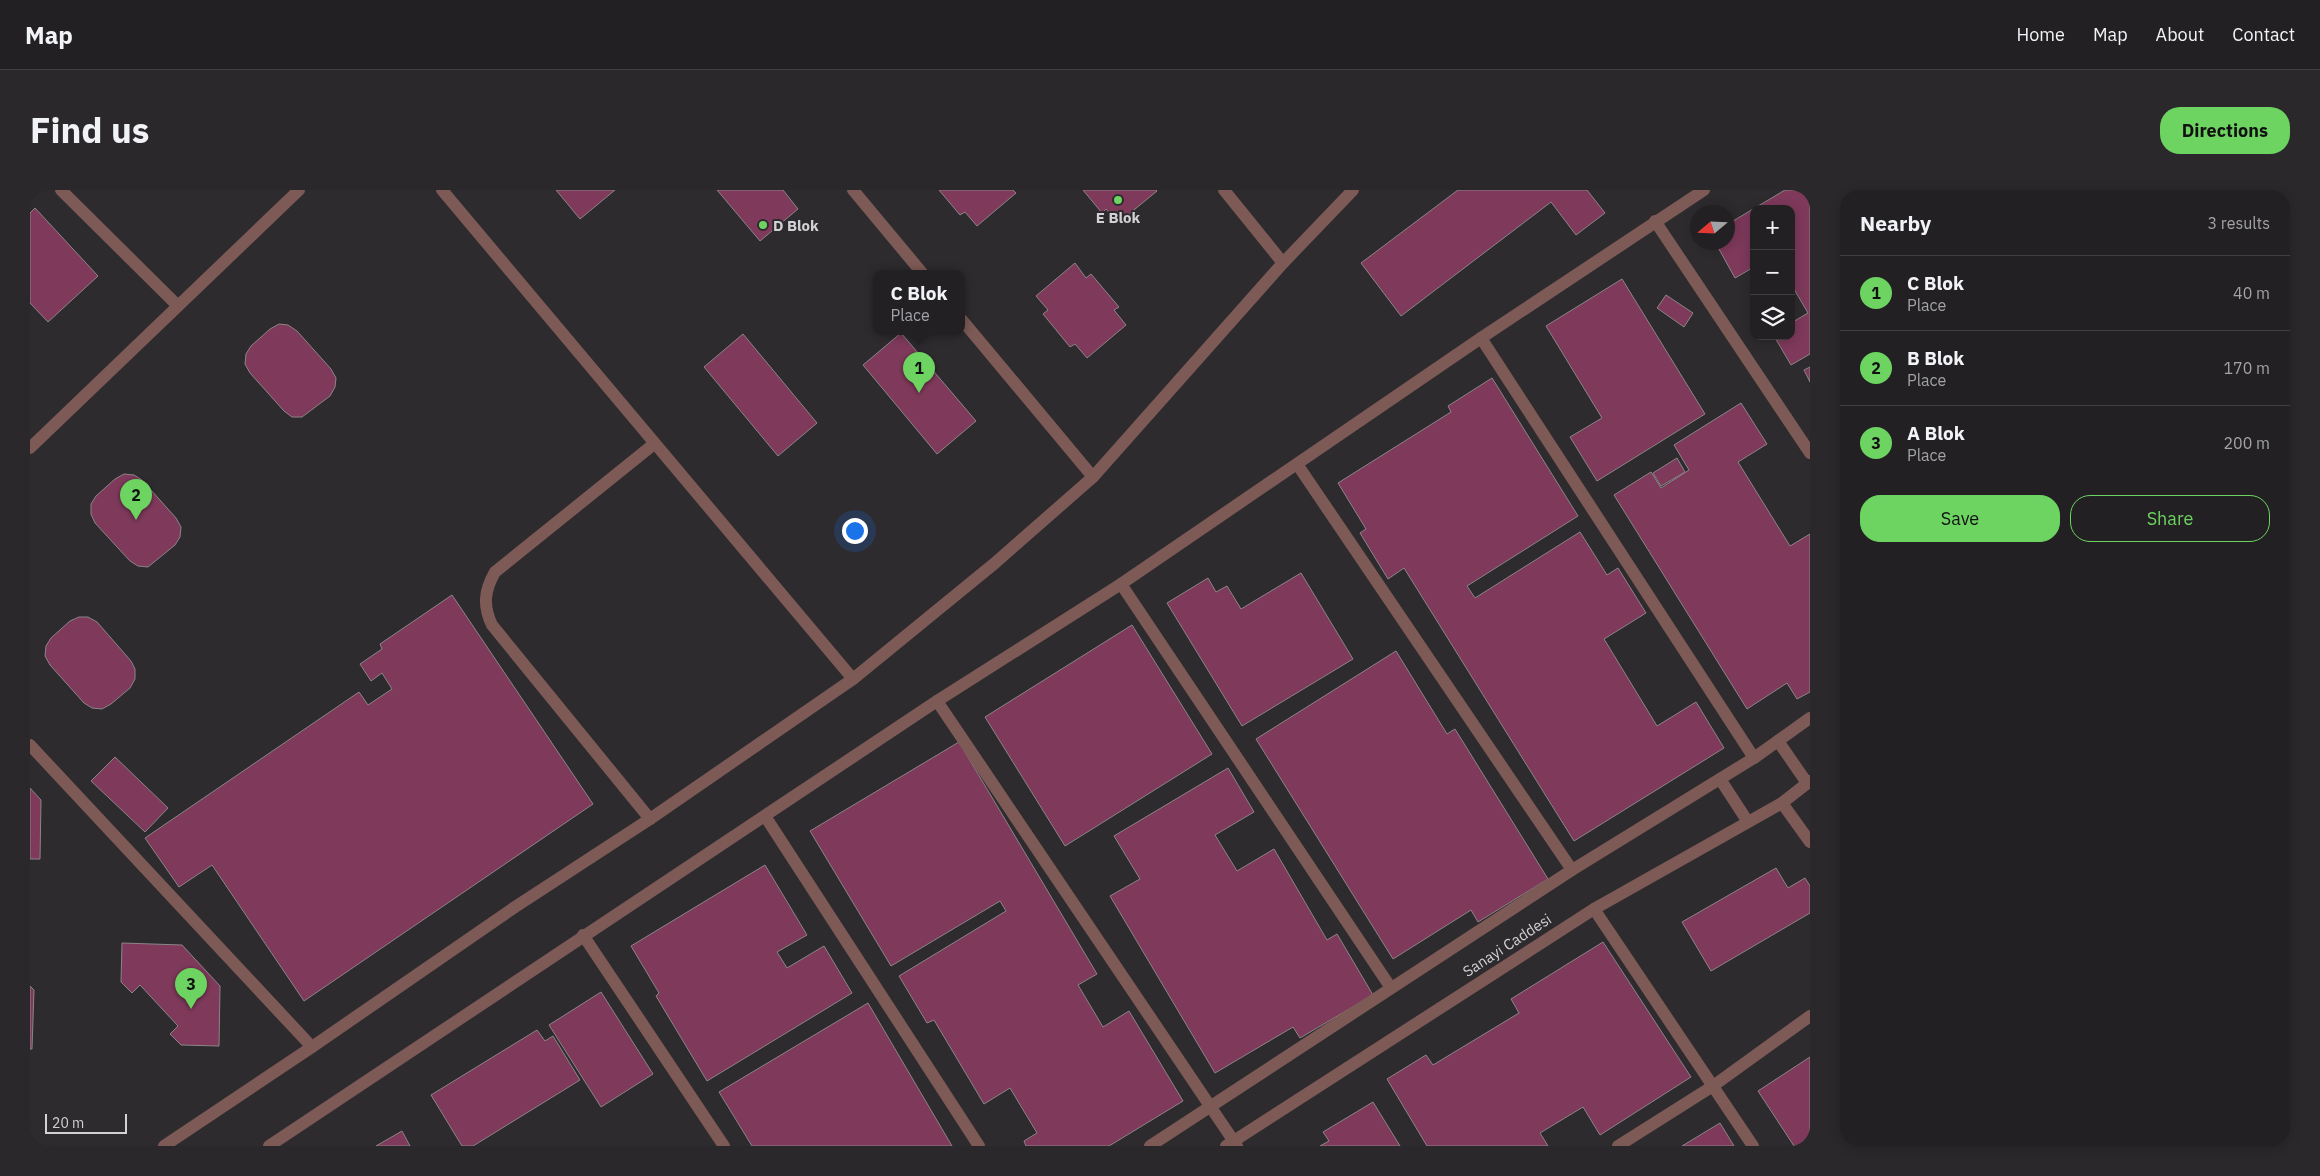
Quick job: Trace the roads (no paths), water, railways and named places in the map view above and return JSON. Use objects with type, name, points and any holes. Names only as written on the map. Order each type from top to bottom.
[{"type":"street","points":[[61,190],[178,306]]},
{"type":"street","points":[[30,448],[299,190]]},
{"type":"street","points":[[442,190],[853,679]]},
{"type":"street","points":[[852,190],[920,270]]},
{"type":"street","points":[[1224,190],[1283,262]]},
{"type":"street","points":[[164,1146],[312,1048],[514,907],[650,819],[853,679],[996,564],[1092,477],[1283,262],[1353,190]]},
{"type":"street","points":[[269,1146],[583,935],[937,701],[1121,584],[1481,338],[1704,190]]},
{"type":"street","points":[[1656,221],[1810,452]]},
{"type":"street","points":[[965,324],[1092,477]]},
{"type":"street","points":[[1481,338],[1754,758]]},
{"type":"street","points":[[650,819],[492,625],[486,612],[485,599],[486,589],[495,572],[654,444]]},
{"type":"street","points":[[1297,464],[1572,870]]},
{"type":"street","points":[[1121,584],[1391,988]]},
{"type":"street","points":[[937,701],[1212,1106],[1233,1144]]},
{"type":"street","points":[[1150,1146],[1572,870],[1754,758],[1810,718]]},
{"type":"street","points":[[1778,741],[1809,782]]},
{"type":"street","points":[[30,745],[312,1048]]},
{"type":"street","points":[[1720,779],[1748,822]]},
{"type":"street","name":"Sanayi Caddesi","points":[[1233,1144],[1594,909],[1782,803],[1809,782]]},
{"type":"street","points":[[1782,803],[1810,842]]},
{"type":"street","points":[[765,816],[978,1146]]},
{"type":"street","points":[[1594,909],[1753,1146]]},
{"type":"street","points":[[583,935],[724,1146]]},
{"type":"street","points":[[1618,1146],[1713,1086],[1810,1016]]},
{"type":"place","name":"E Blok","points":[[1118,200]]},
{"type":"place","name":"D Blok","points":[[763,225]]},
{"type":"place","name":"C Blok","points":[[919,393]]},
{"type":"place","name":"B Blok","points":[[136,520]]},
{"type":"place","name":"A Blok","points":[[191,1009]]}]
